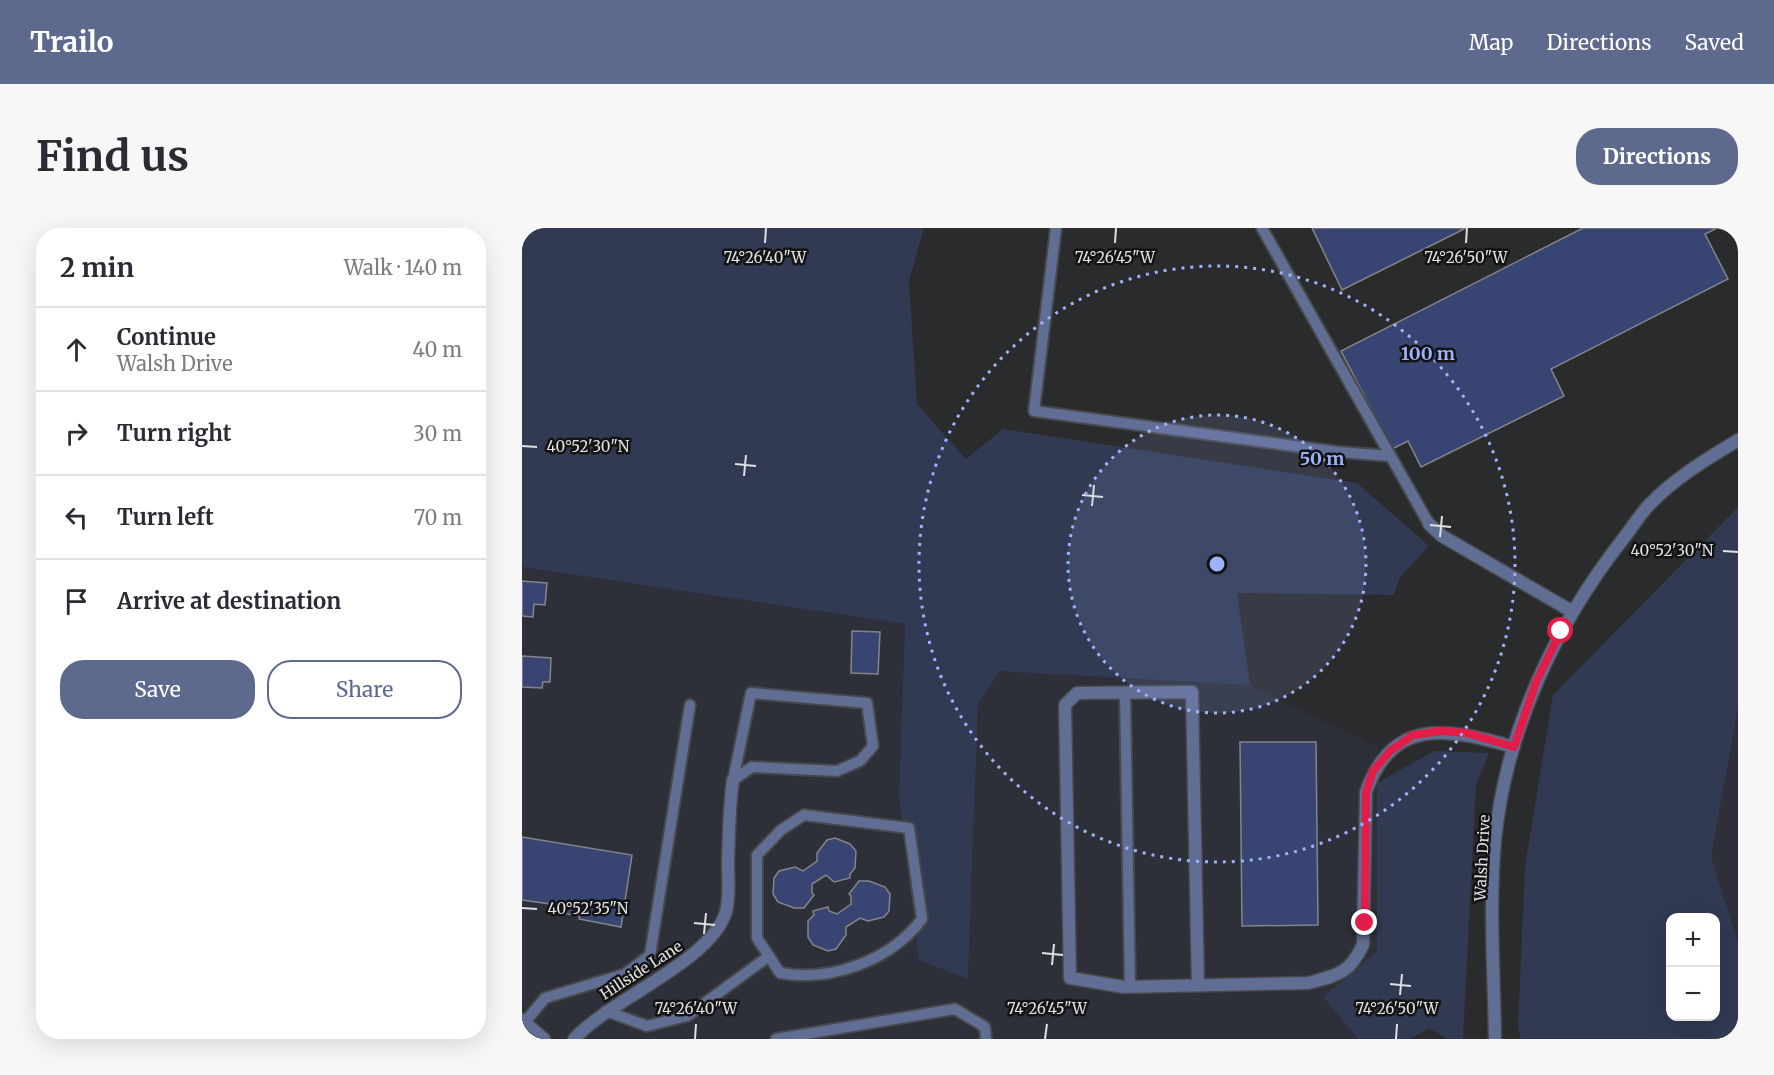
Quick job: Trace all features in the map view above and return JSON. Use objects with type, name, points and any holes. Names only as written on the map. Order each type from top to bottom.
[{"type":"street","name":"Walsh Drive","points":[[1494,1039],[1495,841],[1501,797],[1514,747],[1536,682],[1598,570],[1650,504],[1692,468],[1738,440]]},
{"type":"street","points":[[1429,524],[1442,536],[1573,612]]},
{"type":"street","points":[[1198,985],[1192,692],[1077,693],[1065,705],[1070,978],[1098,985],[1130,987],[1308,982],[1337,975],[1353,965],[1364,945],[1366,792],[1373,771],[1390,751],[1413,735],[1441,731],[1467,733],[1514,747]]},
{"type":"street","name":"Hillside Lane","points":[[574,1039],[606,1011],[698,950],[720,924],[728,894],[729,811],[733,780]]},
{"type":"street","points":[[523,1021],[544,1039]]},
{"type":"lane","points":[[1056,228],[1034,411],[1339,452],[1390,456]]},
{"type":"lane","points":[[1262,228],[1429,524]]},
{"type":"lane","points":[[751,693],[867,703],[873,746],[860,761],[837,771],[752,767],[733,780],[751,693]]},
{"type":"lane","points":[[1125,693],[1130,987]]},
{"type":"lane","points":[[523,1021],[545,998],[625,974],[650,955],[690,705]]},
{"type":"lane","points":[[804,815],[909,828],[922,919],[909,936],[867,964],[801,977],[780,973],[769,956],[757,938],[757,855],[781,830],[804,815]]},
{"type":"lane","points":[[606,1011],[647,1026],[687,1016],[769,956]]},
{"type":"lane","points":[[776,1039],[955,1009],[985,1027],[986,1039]]},
{"type":"shaded area","points":[[522,228],[924,228],[909,281],[917,404],[966,459],[1003,429],[1357,483],[1429,546],[1400,577],[1394,595],[1237,593],[1250,685],[1000,671],[978,704],[968,979],[919,960],[899,794],[905,624],[522,567]]},
{"type":"shaded area","points":[[1738,507],[1738,709],[1711,857],[1738,942],[1737,1039],[1521,1039],[1518,1027],[1525,866],[1553,695]]},
{"type":"shaded area","points":[[522,567],[905,624],[899,794],[968,978],[978,704],[1054,590],[1378,747],[1377,951],[1323,997],[1358,1039],[522,1039]]},
{"type":"shaded area","points":[[1738,709],[1738,942],[1711,857]]},
{"type":"shaded area","points":[[1434,751],[1489,753],[1476,785],[1463,1039],[1447,1039],[1429,1028],[1410,1039],[1358,1039],[1323,997],[1377,951],[1377,783]]},
{"type":"building","points":[[1312,228],[1466,228],[1342,290]]},
{"type":"building","points":[[1583,228],[1717,228],[1705,234],[1728,279],[1551,369],[1564,396],[1421,467],[1408,441],[1392,449],[1341,351]]},
{"type":"building","points":[[522,581],[547,583],[545,605],[534,604],[533,617],[522,616]]},
{"type":"building","points":[[852,631],[880,632],[878,674],[851,673]]},
{"type":"building","points":[[522,656],[551,658],[550,682],[543,682],[542,688],[522,687]]},
{"type":"building","points":[[1240,742],[1316,742],[1318,925],[1242,926]]},
{"type":"building","points":[[522,837],[632,855],[621,927],[556,912],[557,905],[522,900]]},
{"type":"building","points":[[835,838],[850,844],[856,851],[855,868],[850,878],[834,882],[826,875],[812,884],[814,895],[804,908],[794,908],[778,902],[773,894],[774,878],[779,871],[795,867],[803,871],[817,861],[817,853],[827,840]]},
{"type":"building","points":[[859,881],[869,881],[885,887],[890,894],[889,911],[884,917],[868,921],[860,918],[846,927],[846,935],[836,949],[828,951],[813,945],[808,937],[808,921],[814,915],[813,911],[828,907],[829,911],[837,914],[851,904],[849,894]]},
{"type":"route","points":[[1365,923],[1366,792],[1373,771],[1390,751],[1413,735],[1441,731],[1467,733],[1514,747],[1536,682],[1561,631]]}]
